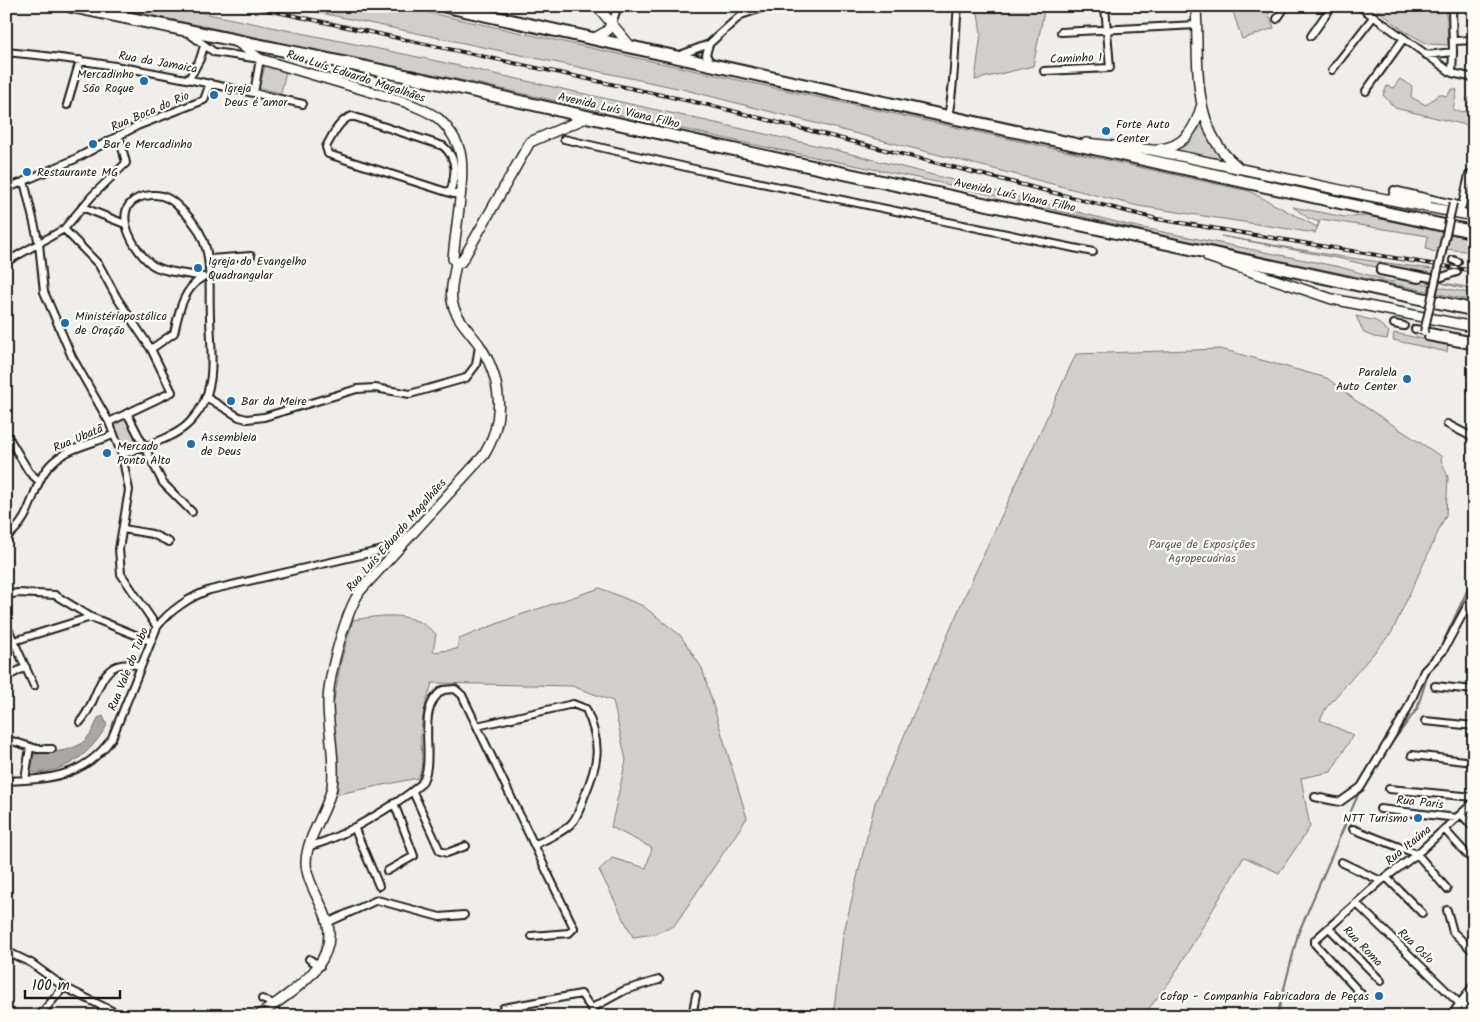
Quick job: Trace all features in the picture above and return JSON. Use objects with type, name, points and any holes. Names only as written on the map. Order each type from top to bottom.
[{"type":"highway","name":"Avenida Luís Viana Filho","points":[[70,6],[185,32],[412,77],[1474,310]]},
{"type":"highway","points":[[444,6],[1474,232]]},
{"type":"main road","points":[[597,6],[633,48]]},
{"type":"main road","points":[[1196,6],[1201,104],[1208,129],[1215,142],[1240,168]]},
{"type":"main road","points":[[593,39],[606,31],[612,22]]},
{"type":"main road","name":"Rua Luís Eduardo Magalhães","points":[[238,42],[260,59],[404,102],[433,115],[451,134],[459,149],[462,165],[454,194],[453,259],[456,263],[452,296],[453,305],[457,316],[491,365],[497,382],[498,413],[495,433],[484,456],[400,546],[355,599],[335,660],[328,702],[332,786],[308,846],[306,864],[311,881],[329,922],[332,942],[320,966],[258,1016]]},
{"type":"main road","points":[[1152,150],[1175,146],[1184,140],[1197,121],[1201,104]]},
{"type":"main road","points":[[456,263],[461,262],[466,254],[530,142],[589,117]]},
{"type":"main road","points":[[1043,138],[1152,150],[1474,216]]},
{"type":"main road","name":"Avenida Luís Viana Filho","points":[[1163,242],[1332,299],[1474,327]]},
{"type":"main road","points":[[1453,1016],[1468,1009],[1474,988]]},
{"type":"street","points":[[612,22],[618,6]]},
{"type":"street","points":[[659,54],[687,54],[710,44],[741,15],[768,6]]},
{"type":"street","points":[[948,116],[952,98],[953,47],[958,6]]},
{"type":"street","points":[[1105,6],[1107,29]]},
{"type":"street","points":[[1277,19],[1286,6]]},
{"type":"street","points":[[1312,36],[1332,6]]},
{"type":"street","points":[[1359,6],[1452,73],[1474,78]]},
{"type":"street","points":[[1452,6],[1454,41],[1452,73]]},
{"type":"street","points":[[1332,70],[1374,16]]},
{"type":"street","points":[[1061,32],[1197,25]]},
{"type":"street","name":"Caminho 1","points":[[1044,71],[1110,68],[1107,29]]},
{"type":"street","points":[[185,32],[198,39],[204,46],[214,52],[260,59],[254,93]]},
{"type":"street","points":[[1366,91],[1404,38]]},
{"type":"street","points":[[1454,41],[1474,40]]},
{"type":"street","points":[[710,44],[706,55],[713,66]]},
{"type":"street","points":[[189,79],[200,59],[204,46]]},
{"type":"street","name":"Rua da Jamaica","points":[[6,52],[80,60],[189,79],[303,104]]},
{"type":"street","points":[[1426,55],[1453,52]]},
{"type":"street","points":[[67,105],[80,60]]},
{"type":"street","name":"Rua Boca do Rio","points":[[6,189],[73,160],[137,126],[204,100],[210,83]]},
{"type":"street","points":[[352,116],[443,146],[447,149],[456,170],[454,194],[328,154],[326,147],[336,128],[352,116]]},
{"type":"street","points":[[557,129],[567,139],[703,171],[1093,252]]},
{"type":"street","points":[[6,262],[64,229],[82,207],[126,163],[120,135]]},
{"type":"street","points":[[1397,193],[1428,203],[1393,194],[1394,190],[1462,206],[1469,175],[1471,175]]},
{"type":"street","points":[[24,181],[39,244],[44,292],[72,357],[109,422],[122,455],[129,485],[119,549],[121,574],[157,627]]},
{"type":"street","points":[[122,455],[182,428],[190,422],[206,397],[213,373],[206,276],[210,260],[206,243],[195,224],[165,196],[146,195],[132,201],[126,209],[124,224],[135,246],[152,265],[206,276]]},
{"type":"street","points":[[1426,334],[1436,279],[1450,258],[1452,203]]},
{"type":"street","points":[[82,207],[124,224]]},
{"type":"street","points":[[64,229],[99,265],[117,298],[151,349],[172,392],[109,422]]},
{"type":"street","points":[[210,260],[252,256]]},
{"type":"street","points":[[1394,272],[1419,277],[1419,279],[1380,271],[1380,268],[1436,279],[1457,272]]},
{"type":"street","points":[[151,349],[174,333],[182,301],[196,282],[206,276]]},
{"type":"street","points":[[1394,324],[1404,326]]},
{"type":"street","points":[[1415,329],[1426,334],[1474,346]]},
{"type":"street","points":[[1426,334],[1474,341]]},
{"type":"street","points":[[206,397],[239,417],[247,419],[264,417],[357,389],[375,388],[410,394],[466,378],[476,365],[479,346]]},
{"type":"street","points":[[127,413],[163,483],[192,512]]},
{"type":"street","points":[[1447,424],[1474,438]]},
{"type":"street","points":[[6,433],[29,472],[39,481]]},
{"type":"street","name":"Rua Ubatã","points":[[6,537],[32,506],[39,481],[51,463],[60,456],[114,435]]},
{"type":"street","points":[[6,452],[12,446]]},
{"type":"street","points":[[123,529],[152,534],[169,542]]},
{"type":"street","name":"Rua Vale do Tubo","points":[[6,781],[58,777],[73,772],[106,746],[112,738],[157,627],[179,607],[202,592],[400,546]]},
{"type":"street","points":[[6,595],[18,593],[51,594],[91,617],[150,641]]},
{"type":"street","points":[[1315,797],[1340,802],[1361,787],[1406,712],[1428,666],[1443,651],[1472,602],[1474,593]]},
{"type":"street","points":[[14,641],[91,617]]},
{"type":"street","points":[[6,624],[34,686]]},
{"type":"street","points":[[80,722],[88,710],[104,675],[118,666],[130,663],[141,666]]},
{"type":"street","points":[[6,677],[26,667]]},
{"type":"street","points":[[1435,686],[1474,690]]},
{"type":"street","points":[[308,846],[316,845],[354,827],[412,792],[421,784],[427,774],[426,730],[437,694],[450,689],[459,691],[478,726],[574,928],[569,933],[532,936]]},
{"type":"street","points":[[478,726],[573,704],[586,709],[592,722],[598,756],[590,783],[572,823],[562,831],[534,845]]},
{"type":"street","points":[[1425,721],[1474,726]]},
{"type":"street","points":[[6,739],[30,747],[52,749]]},
{"type":"street","points":[[24,780],[30,747]]},
{"type":"street","points":[[1412,755],[1474,762]]},
{"type":"street","points":[[1389,789],[1474,797]]},
{"type":"street","points":[[412,792],[440,851],[447,853],[466,846]]},
{"type":"street","name":"Rua Itaúna","points":[[1361,994],[1315,943],[1316,938],[1383,879],[1417,854],[1474,802]]},
{"type":"street","points":[[387,871],[414,856],[394,803]]},
{"type":"street","name":"Rua Paris","points":[[1380,809],[1459,816]]},
{"type":"street","points":[[1459,816],[1474,828]]},
{"type":"street","points":[[354,827],[378,886]]},
{"type":"street","points":[[1353,829],[1417,854],[1447,889]]},
{"type":"street","points":[[1444,829],[1474,862]]},
{"type":"street","points":[[1341,862],[1383,879],[1422,913]]},
{"type":"street","points":[[329,922],[377,900],[440,917],[464,915]]},
{"type":"street","name":"Rua Oslo","points":[[1356,903],[1468,1009]]},
{"type":"street","points":[[1447,910],[1453,932],[1474,952]]},
{"type":"street","name":"Rua Roma","points":[[1329,928],[1381,981]]},
{"type":"street","points":[[6,951],[31,964],[64,987],[122,1016]]},
{"type":"street","points":[[309,959],[320,966]]},
{"type":"street","points":[[588,1016],[625,990],[658,980]]},
{"type":"street","points":[[39,1016],[64,987]]},
{"type":"street","points":[[503,1008],[579,994],[585,997],[595,1012]]},
{"type":"street","points":[[692,1016],[696,995]]},
{"type":"street","points":[[262,999],[274,1004]]},
{"type":"green space","points":[[107,6],[169,6],[423,58],[828,148],[1128,225],[1340,267],[1393,282],[1395,278],[1469,293],[1474,301],[1182,240],[932,181],[750,144],[475,83]]},
{"type":"green space","points":[[288,6],[398,6],[1249,191],[1317,227],[1319,222],[1308,218],[1293,207],[1345,217],[1367,216],[1474,239],[1474,252],[1446,249],[1444,255],[1426,249],[1428,236],[1321,219],[1315,233],[1138,206],[682,89]]},
{"type":"green space","points":[[977,6],[1045,6],[1033,66],[975,80],[981,34]]},
{"type":"green space","points":[[1231,6],[1266,6],[1274,28],[1242,39]]},
{"type":"green space","points":[[1373,6],[1444,6],[1447,19],[1448,45],[1428,44],[1404,31]]},
{"type":"green space","points":[[265,66],[286,71],[281,93],[259,88]]},
{"type":"green space","points":[[1400,79],[1412,86],[1411,97],[1426,105],[1439,94],[1447,96],[1452,89],[1457,90],[1453,110],[1466,112],[1469,98],[1474,98],[1474,127],[1395,108],[1383,95],[1387,86],[1393,88]]},
{"type":"green space","points":[[1202,123],[1226,162],[1176,150],[1188,144]]},
{"type":"green space","points":[[1221,236],[1343,257],[1440,270],[1440,278],[1444,279],[1443,283],[1474,288],[1474,291],[1342,259]]},
{"type":"green space","points":[[1356,316],[1376,321],[1389,332],[1387,339],[1364,333]]},
{"type":"green space","points":[[1394,333],[1448,344],[1447,352],[1393,340]]},
{"type":"green space","name":"Parque de Exposições Agropecuárias","points":[[1221,349],[1327,378],[1355,400],[1442,457],[1441,460],[1448,477],[1446,515],[1392,632],[1326,708],[1320,720],[1353,735],[1331,772],[1301,778],[1310,827],[1279,873],[1244,857],[1171,980],[1143,1016],[833,1016],[843,936],[875,803],[966,593],[1076,354]]},
{"type":"green space","points":[[126,417],[137,444],[123,450],[111,423]]},
{"type":"green space","points":[[600,588],[643,606],[680,635],[702,668],[747,818],[674,926],[655,934],[633,937],[599,870],[612,858],[646,868],[652,848],[611,827],[626,760],[613,701],[572,686],[432,683],[422,719],[422,762],[418,778],[338,794],[333,706],[341,661],[353,620],[387,616],[407,618],[427,626],[436,634],[433,652],[457,649],[459,639],[514,617]]},
{"type":"shaded area","points":[[103,716],[107,725],[89,750],[73,762],[54,770],[37,773],[30,771],[28,765],[31,755],[62,751],[79,745],[93,730],[98,718]]},
{"type":"waterway","points":[[1438,653],[1474,576]]},
{"type":"waterway","points":[[1386,751],[1417,709],[1430,668]]},
{"type":"waterway","points":[[1277,1016],[1298,934],[1360,790]]},
{"type":"railway","points":[[249,6],[713,106],[1157,219],[1474,271]]},
{"type":"place","name":"Mercadinho São Roque","points":[[144,81]]},
{"type":"place","name":"Igreja Deus é amor","points":[[214,95]]},
{"type":"place","name":"Forte Auto Center","points":[[1106,131]]},
{"type":"place","name":"Bar e Mercadinho","points":[[93,144]]},
{"type":"place","name":"Restaurante MG","points":[[27,172]]},
{"type":"place","name":"Igreja do Evangelho Quadrangular","points":[[198,268]]},
{"type":"place","name":"Ministériapostólico de Oração","points":[[65,323]]},
{"type":"place","name":"Paralela Auto Center","points":[[1407,379]]},
{"type":"place","name":"Bar da Meire","points":[[231,401]]},
{"type":"place","name":"Assembleia de Deus","points":[[191,444]]},
{"type":"place","name":"Mercado Ponto Alto","points":[[107,453]]},
{"type":"place","name":"NTT Turismo","points":[[1418,818]]},
{"type":"place","name":"Cofap - Companhia Fabricadora de Peças","points":[[1379,996]]}]
